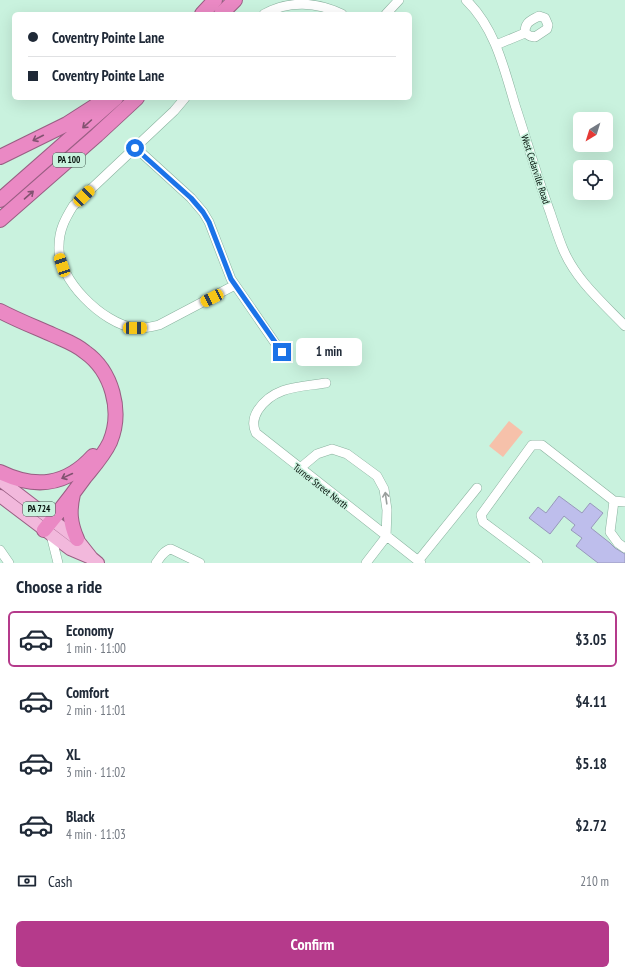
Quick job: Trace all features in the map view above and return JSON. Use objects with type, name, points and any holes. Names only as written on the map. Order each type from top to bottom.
[{"type":"highway","points":[[204,12],[215,0]]},
{"type":"highway","points":[[223,12],[235,0]]},
{"type":"highway","points":[[0,157],[67,124],[105,100]]},
{"type":"highway","name":"PA 100","points":[[0,200],[114,100]]},
{"type":"highway","name":"PA 100","points":[[0,220],[135,100]]},
{"type":"highway","points":[[0,311],[79,347],[90,355],[99,365],[110,384],[115,404],[115,424],[110,442],[49,528]]},
{"type":"highway","points":[[0,318],[71,350],[84,360],[93,368],[102,383],[109,403],[108,427],[98,450],[86,463],[71,474],[53,481],[34,483],[24,482],[0,472]]},
{"type":"highway","points":[[73,494],[70,514],[73,529],[77,538]]},
{"type":"main road","name":"PA 724","points":[[0,480],[70,549],[95,561]]},
{"type":"main road","name":"PA 724","points":[[0,496],[49,528],[77,538],[95,561]]},
{"type":"street","points":[[388,12],[399,0]]},
{"type":"street","name":"West Cedarville Road","points":[[466,0],[485,23],[496,45],[562,249],[581,280],[625,326]]},
{"type":"street","points":[[269,12],[284,6],[296,4],[320,5],[337,12]]},
{"type":"street","points":[[496,45],[525,33]]},
{"type":"street","points":[[183,100],[73,206],[62,226],[58,246],[59,257],[65,273],[85,299],[109,317],[130,327],[146,328],[159,325],[235,285]]},
{"type":"street","points":[[135,148],[191,198],[203,212],[209,222],[221,255],[235,285],[282,352]]},
{"type":"street","name":"Turner Street North","points":[[326,383],[284,390],[276,393],[263,402],[253,422],[253,427],[256,434],[419,562]]},
{"type":"street","points":[[538,563],[483,522],[481,515],[532,445],[542,445],[614,501],[625,502]]},
{"type":"street","points":[[299,469],[317,454],[332,449],[347,454],[377,476],[384,489],[387,510],[386,537],[366,563]]},
{"type":"street","points":[[419,562],[477,488]]},
{"type":"street","points":[[614,501],[610,532],[618,543],[625,548]]},
{"type":"street","points":[[49,528],[58,563]]},
{"type":"street","points":[[156,563],[168,549],[171,549],[200,563]]},
{"type":"street","points":[[0,550],[9,563]]},
{"type":"shaded area","points":[[509,421],[523,432],[503,457],[489,446]]},
{"type":"building","points":[[559,496],[582,513],[590,503],[603,513],[591,528],[615,548],[625,554],[625,563],[598,563],[576,546],[582,538],[571,530],[575,525],[564,516],[550,534],[529,518],[538,507],[546,513]]},
{"type":"route","points":[[135,148],[182,189],[203,212],[209,222],[231,279],[282,352]]}]
